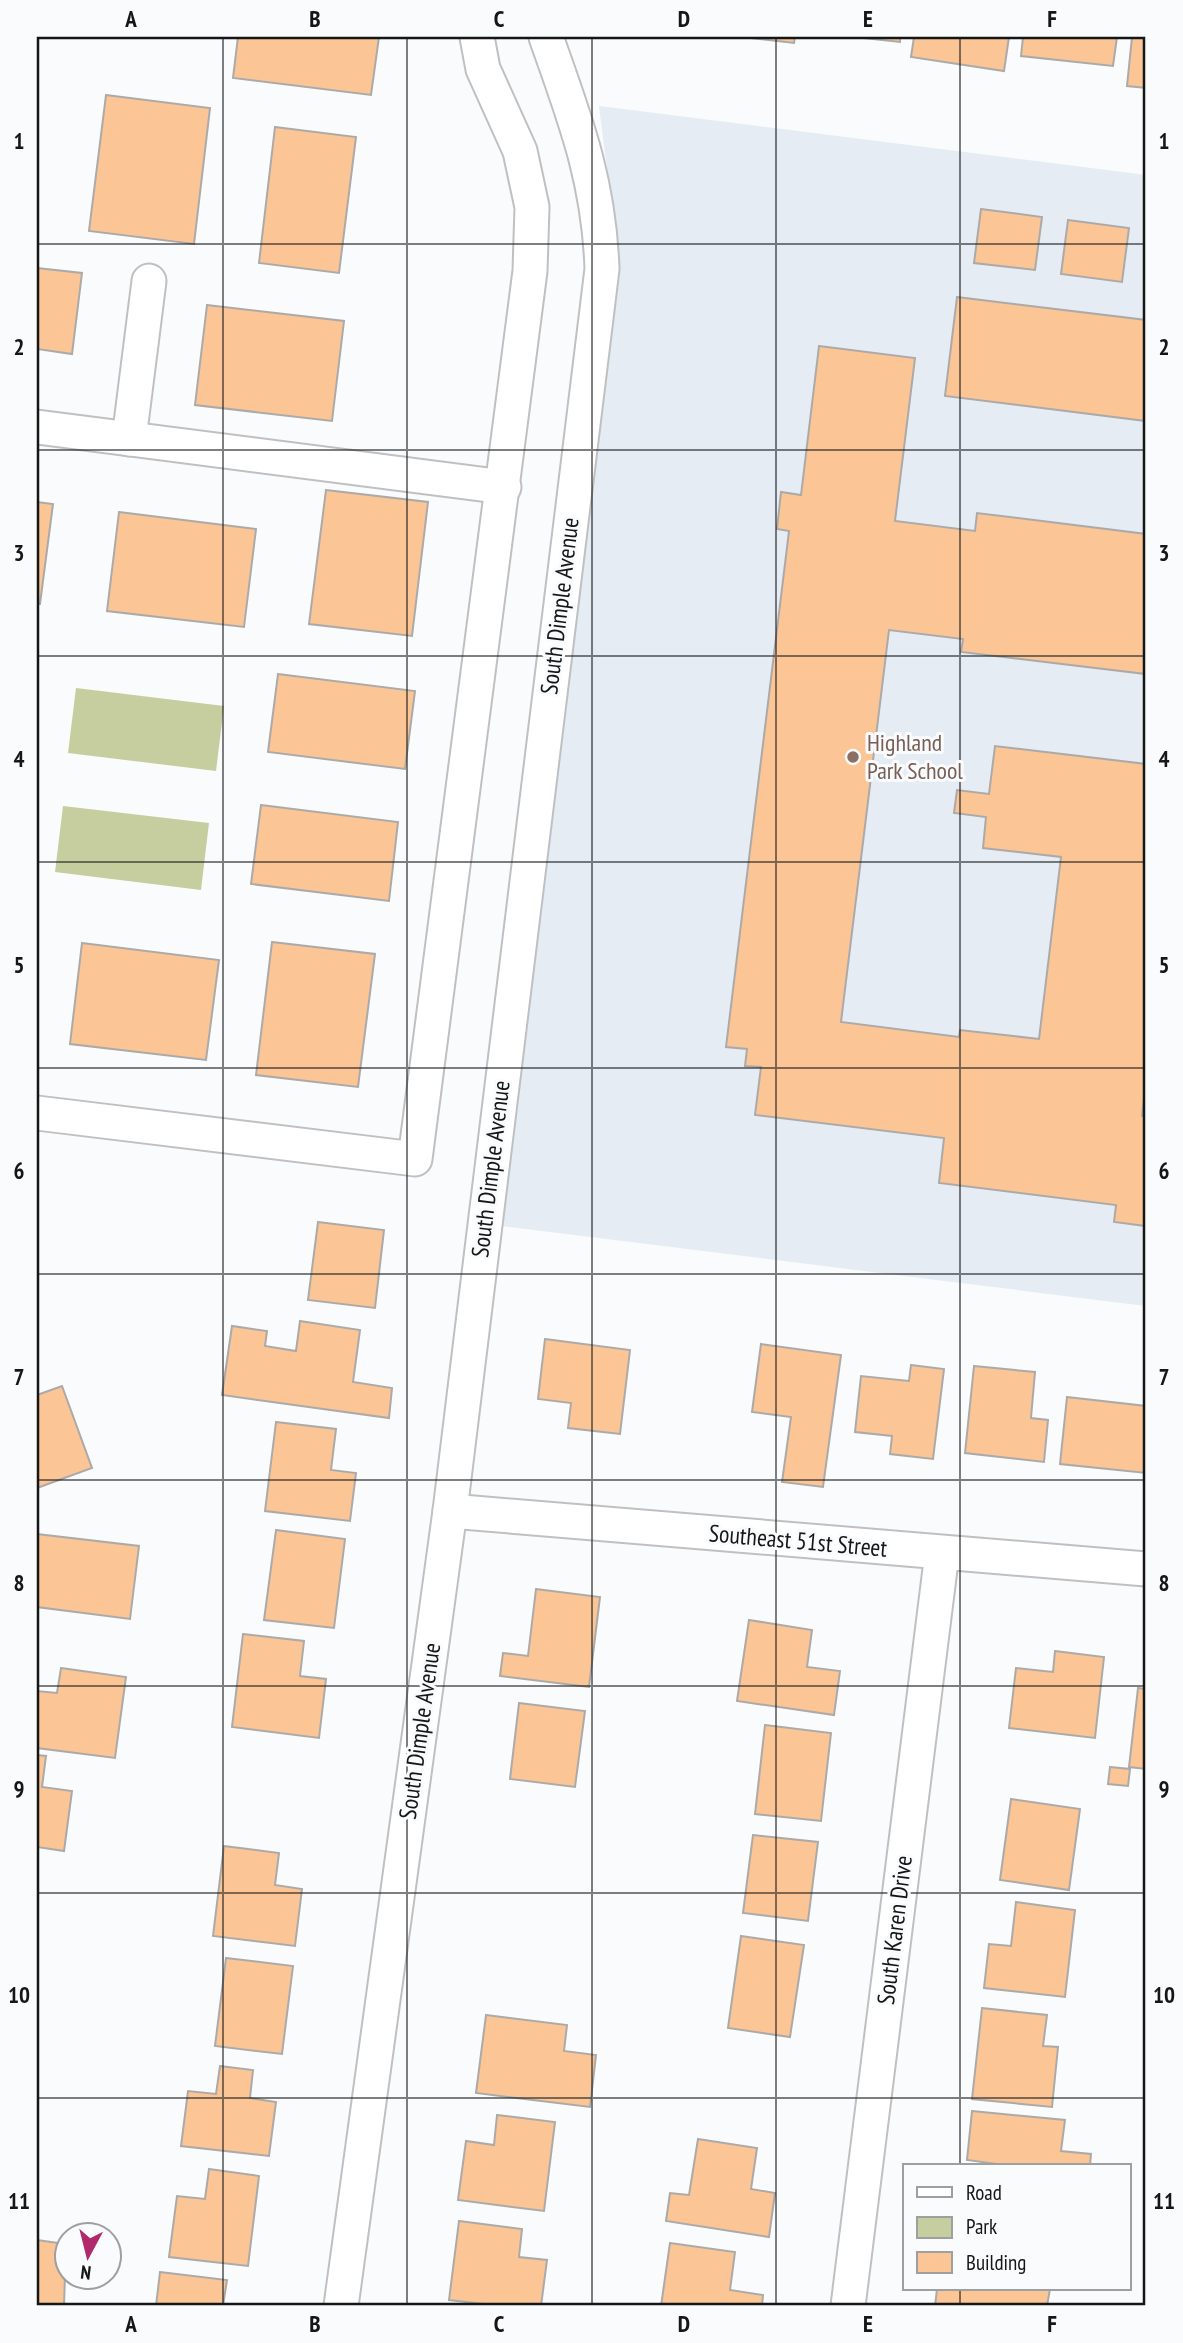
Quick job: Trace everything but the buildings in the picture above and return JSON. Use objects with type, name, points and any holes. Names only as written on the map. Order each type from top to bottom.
[{"type":"street","points":[[37,1113],[415,1160],[530,271],[532,207],[520,152],[483,69],[477,37]]},
{"type":"street","name":"South Dimple Avenue","points":[[341,2306],[450,1511],[602,269],[597,202],[587,156],[546,37]]},
{"type":"street","points":[[129,439],[149,281]]},
{"type":"street","points":[[37,427],[503,487]]},
{"type":"street","name":"Southeast 51st Street","points":[[450,1511],[1146,1569]]},
{"type":"street","name":"South Karen Drive","points":[[848,2306],[942,1553]]},
{"type":"shaded area","name":"Highland Park School","points":[[599,106],[1146,175],[1146,1306],[501,1226],[620,272]]},
{"type":"green space","points":[[76,688],[224,706],[216,771],[68,753]]},
{"type":"green space","points":[[63,806],[209,823],[201,890],[55,872]]},
{"type":"place","name":"Highland Park School","points":[[853,757]]}]
